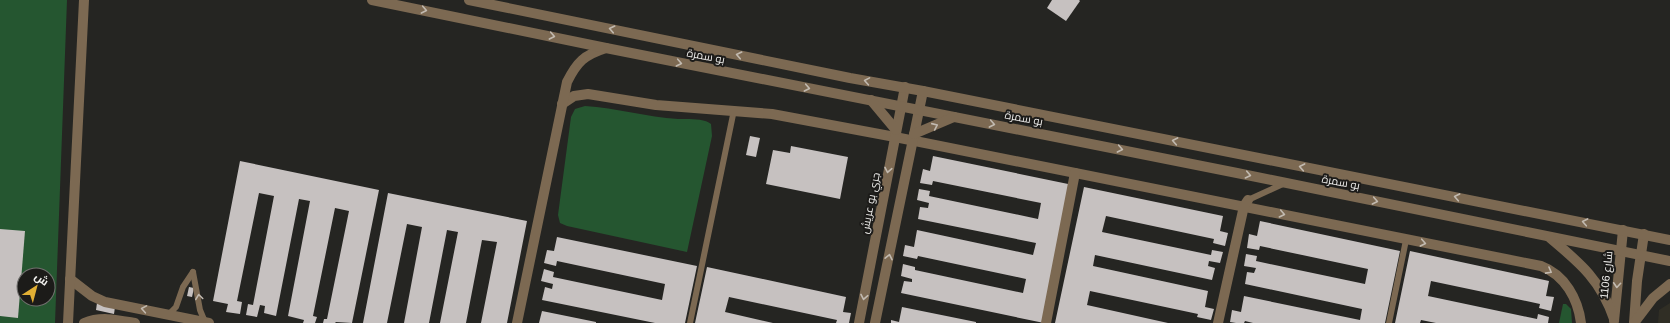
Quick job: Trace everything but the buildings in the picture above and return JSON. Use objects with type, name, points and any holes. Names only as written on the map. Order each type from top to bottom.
[{"type":"street","points":[[68,323],[84,0]]},
{"type":"street","name":"بو سمرة","points":[[372,0],[1670,261]]},
{"type":"street","name":"بو سمرة","points":[[469,0],[850,78],[905,87],[1670,240]]},
{"type":"street","points":[[518,323],[567,82],[575,67],[583,58],[592,52],[606,48]]},
{"type":"street","name":"جري بو عريش","points":[[859,323],[905,87]]},
{"type":"street","points":[[875,323],[923,91]]},
{"type":"street","points":[[562,104],[574,96],[588,94],[656,106],[734,110],[772,114],[896,134],[1075,173],[1246,203],[1406,240],[1541,266],[1550,270],[1564,283],[1576,300],[1581,323]]},
{"type":"street","points":[[871,100],[896,134]]},
{"type":"street","points":[[914,137],[954,117]]},
{"type":"street","points":[[1046,323],[1075,173]]},
{"type":"street","points":[[1218,323],[1246,203]]},
{"type":"street","name":"شارع 1106","points":[[1614,321],[1623,230]]},
{"type":"street","points":[[1634,323],[1640,255],[1644,234]]},
{"type":"street","points":[[1549,237],[1590,274],[1608,301],[1614,321]]},
{"type":"street","points":[[70,279],[92,296],[105,302],[207,322]]},
{"type":"street","points":[[1634,323],[1653,298],[1670,284]]},
{"type":"street","points":[[84,323],[96,319],[135,323]]},
{"type":"lane","points":[[690,323],[734,110]]},
{"type":"lane","points":[[1246,203],[1286,183]]},
{"type":"lane","points":[[1389,323],[1406,240]]},
{"type":"lane","points":[[169,314],[176,307],[182,287],[193,272],[200,310],[207,322]]},
{"type":"shaded area","points":[[1670,303],[1670,323],[1658,323],[1659,310]]},
{"type":"green space","points":[[0,0],[67,0],[56,296],[56,267],[16,267],[16,307],[56,307],[55,323],[0,323]]},
{"type":"green space","points":[[585,106],[666,118],[700,120],[711,124],[712,136],[687,252],[567,226],[560,223],[558,215],[571,117],[575,109]]},
{"type":"green space","points":[[1563,304],[1566,304],[1571,309],[1572,323],[1559,323]]}]
